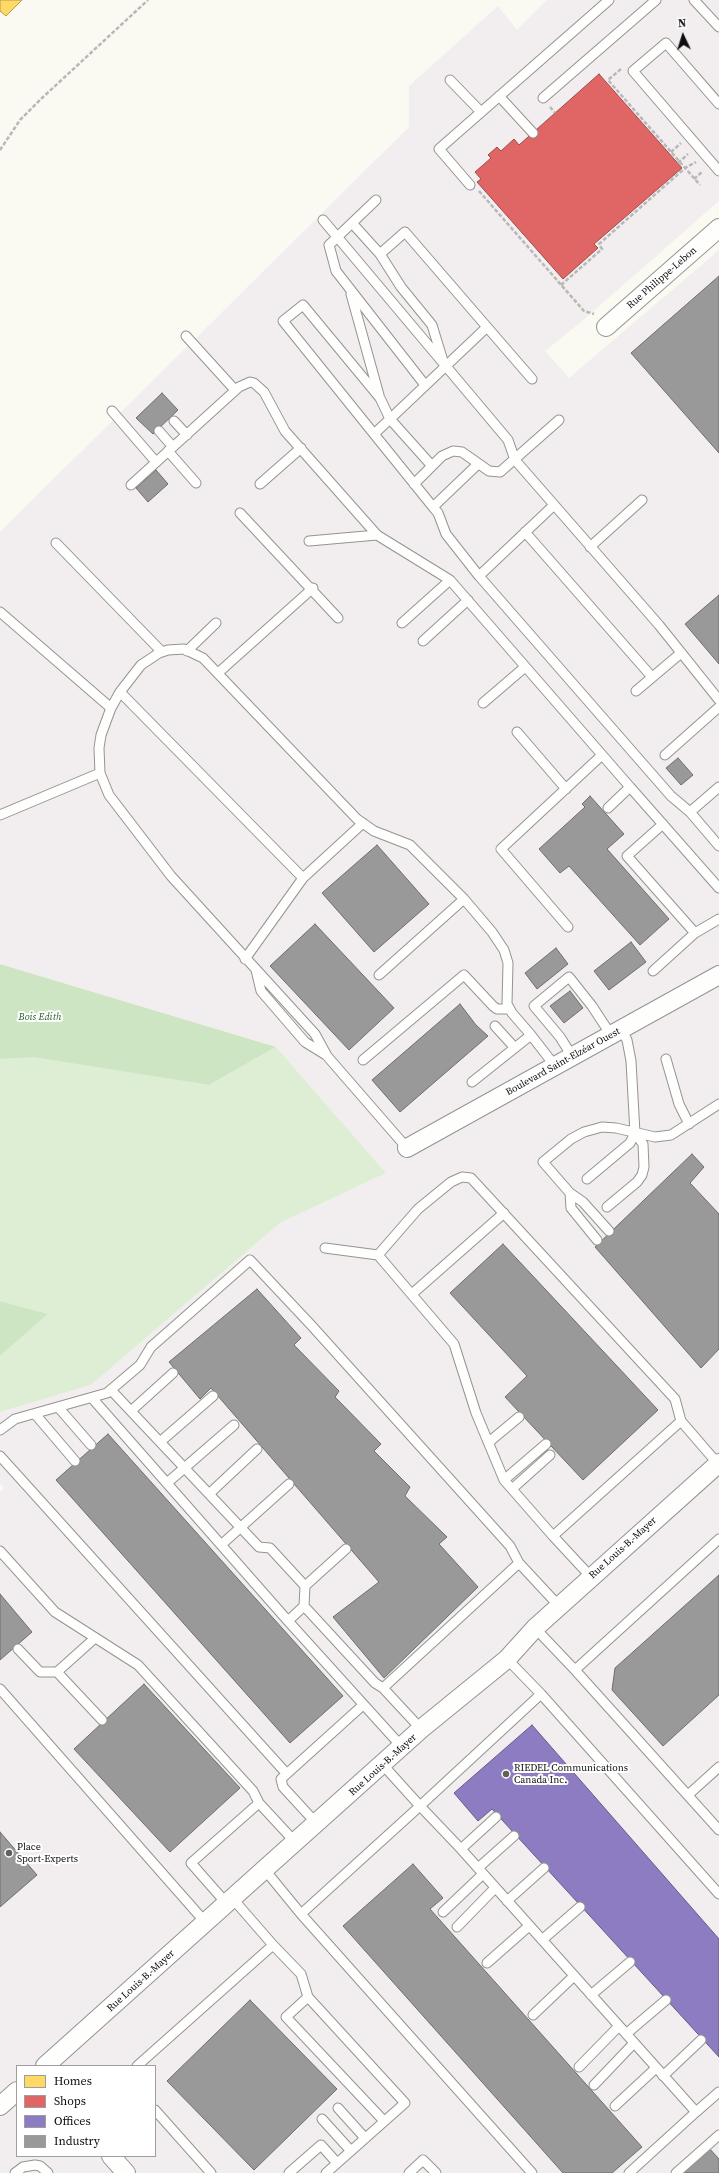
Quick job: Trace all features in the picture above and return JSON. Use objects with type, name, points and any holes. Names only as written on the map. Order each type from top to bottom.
[{"type":"street","name":"Rue Philippe-Lebon","points":[[606,328],[719,228]]},
{"type":"street","name":"Boulevard Saint-Elzéar Ouest","points":[[407,1148],[719,974]]},
{"type":"street","name":"Rue Louis-B.-Mayer","points":[[46,2065],[296,1843],[421,1729],[507,1659],[535,1628],[718,1464]]},
{"type":"street","points":[[0,2106],[16,2092]]},
{"type":"street","points":[[112,2157],[126,2173]]},
{"type":"lane","points":[[472,186],[439,149],[609,0]]},
{"type":"lane","points":[[543,98],[656,0]]},
{"type":"lane","points":[[694,0],[719,27]]},
{"type":"lane","points":[[719,104],[666,43],[633,71],[716,160],[719,170]]},
{"type":"lane","points":[[450,80],[481,112]]},
{"type":"lane","points":[[499,96],[533,133]]},
{"type":"lane","points":[[376,200],[329,245],[336,271],[425,385]]},
{"type":"lane","points":[[323,220],[508,440],[515,460],[681,653],[719,700]]},
{"type":"lane","points":[[352,223],[380,254],[401,287],[432,325],[445,366]]},
{"type":"lane","points":[[380,254],[405,232],[532,379]]},
{"type":"lane","points":[[349,288],[380,398],[390,419],[432,466]]},
{"type":"lane","points":[[380,398],[303,305],[283,321],[438,513],[446,534],[480,576],[672,796],[690,812],[719,846]]},
{"type":"lane","points":[[374,434],[487,327]]},
{"type":"lane","points":[[186,336],[235,390]]},
{"type":"lane","points":[[131,485],[235,390],[250,382],[260,386],[285,431],[377,535],[450,580],[719,888]]},
{"type":"lane","points":[[112,411],[156,462]]},
{"type":"lane","points":[[414,484],[446,453],[453,451],[462,452],[478,464],[494,473],[500,472],[558,420]]},
{"type":"lane","points":[[174,421],[186,435]]},
{"type":"lane","points":[[159,430],[196,483]]},
{"type":"lane","points":[[260,484],[301,448]]},
{"type":"lane","points":[[433,507],[478,464]]},
{"type":"lane","points":[[590,547],[642,500]]},
{"type":"lane","points":[[480,576],[554,505]]},
{"type":"lane","points":[[240,513],[313,588],[338,618]]},
{"type":"lane","points":[[525,532],[652,677]]},
{"type":"lane","points":[[309,541],[377,535]]},
{"type":"lane","points":[[56,543],[162,652]]},
{"type":"lane","points":[[402,623],[450,580]]},
{"type":"lane","points":[[218,673],[313,588]]},
{"type":"lane","points":[[423,641],[468,600]]},
{"type":"lane","points":[[0,612],[111,708]]},
{"type":"lane","points":[[187,651],[216,623]]},
{"type":"lane","points":[[407,1148],[327,1056],[315,1034],[245,959],[171,876],[109,796],[100,773],[99,748],[101,735],[111,708],[120,692],[141,665],[162,652],[178,649],[203,658],[363,823],[374,831],[410,845],[464,899],[492,932],[504,950],[508,963],[506,998],[509,1008],[555,1066]]},
{"type":"lane","points":[[636,691],[681,653]]},
{"type":"lane","points":[[483,703],[525,667]]},
{"type":"lane","points":[[120,692],[302,878]]},
{"type":"lane","points":[[665,755],[719,707]]},
{"type":"lane","points":[[517,732],[566,788]]},
{"type":"lane","points":[[568,927],[501,848],[602,755]]},
{"type":"lane","points":[[0,815],[100,773]]},
{"type":"lane","points":[[608,808],[630,787]]},
{"type":"lane","points":[[690,812],[719,787]]},
{"type":"lane","points":[[245,959],[302,878],[363,823]]},
{"type":"lane","points":[[663,824],[627,856],[696,933]]},
{"type":"lane","points":[[379,975],[464,899]]},
{"type":"lane","points":[[653,970],[696,933],[719,920]]},
{"type":"lane","points":[[363,1060],[464,975],[497,1009],[509,1008]]},
{"type":"lane","points":[[572,1056],[560,1037],[534,1006],[569,977],[592,1006],[616,1032],[627,1040],[631,1061],[635,1133],[630,1143],[587,1179]]},
{"type":"lane","points":[[494,1026],[515,1048]]},
{"type":"lane","points":[[472,1082],[531,1035]]},
{"type":"lane","points":[[666,1059],[679,1104],[689,1124]]},
{"type":"lane","points":[[609,1231],[583,1202],[570,1193],[543,1162],[571,1139],[588,1130],[602,1127],[616,1128],[655,1137],[671,1135],[719,1104]]},
{"type":"lane","points":[[607,1207],[637,1182],[642,1175],[644,1167],[643,1144],[635,1133]]},
{"type":"lane","points":[[378,1255],[418,1209],[443,1187],[462,1177],[471,1178],[674,1399],[681,1421],[718,1464]]},
{"type":"lane","points":[[570,1193],[571,1208],[597,1240]]},
{"type":"lane","points":[[412,1294],[504,1213]]},
{"type":"lane","points":[[326,1248],[378,1255],[454,1344],[476,1413],[504,1480],[591,1577]]},
{"type":"lane","points":[[0,1430],[15,1419],[92,1398],[111,1390],[140,1365],[152,1347],[250,1260],[312,1326],[510,1546],[519,1563],[559,1606]]},
{"type":"lane","points":[[131,1411],[173,1373]]},
{"type":"lane","points":[[111,1390],[259,1547],[270,1548],[305,1586]]},
{"type":"lane","points":[[160,1442],[213,1396]]},
{"type":"lane","points":[[92,1398],[288,1621],[402,1747]]},
{"type":"lane","points":[[58,1407],[91,1445]]},
{"type":"lane","points":[[34,1414],[75,1461]]},
{"type":"lane","points":[[488,1442],[519,1417]]},
{"type":"lane","points":[[553,1536],[681,1421]]},
{"type":"lane","points":[[167,1483],[234,1425]]},
{"type":"lane","points":[[504,1480],[546,1444]]},
{"type":"lane","points":[[209,1494],[257,1449]]},
{"type":"lane","points":[[512,1489],[550,1455]]},
{"type":"lane","points":[[0,1456],[286,1773]]},
{"type":"lane","points":[[221,1545],[289,1484]]},
{"type":"lane","points":[[574,1670],[719,1539]]},
{"type":"lane","points":[[288,1621],[304,1606],[305,1586],[346,1549]]},
{"type":"lane","points":[[0,1551],[55,1612],[138,1665],[253,1791],[259,1804],[296,1843]]},
{"type":"lane","points":[[382,1688],[519,1563]]},
{"type":"lane","points":[[304,1606],[375,1683],[382,1688],[421,1729]]},
{"type":"lane","points":[[535,1628],[719,1830]]},
{"type":"lane","points":[[18,1649],[40,1672],[57,1672],[95,1638]]},
{"type":"lane","points":[[507,1659],[541,1694],[719,1894]]},
{"type":"lane","points":[[57,1672],[102,1720]]},
{"type":"lane","points":[[0,1689],[206,1923]]},
{"type":"lane","points":[[301,1914],[541,1694]]},
{"type":"lane","points":[[317,1824],[283,1787],[281,1779],[363,1705]]},
{"type":"lane","points":[[383,1765],[461,1849],[696,2112]]},
{"type":"lane","points":[[688,1795],[719,1767]]},
{"type":"lane","points":[[259,1804],[191,1863],[274,1945],[301,1974],[308,1997],[405,2103],[326,2173]]},
{"type":"lane","points":[[461,1849],[496,1817]]},
{"type":"lane","points":[[443,1912],[514,1836]]},
{"type":"lane","points":[[507,1901],[544,1868]]},
{"type":"lane","points":[[265,1870],[301,1914],[532,2173]]},
{"type":"lane","points":[[457,1927],[495,1888]]},
{"type":"lane","points":[[542,1940],[580,1907]]},
{"type":"lane","points":[[487,1964],[529,1926]]},
{"type":"lane","points":[[138,2065],[274,1945]]},
{"type":"lane","points":[[591,1995],[630,1962]]},
{"type":"lane","points":[[533,2015],[574,1976]]},
{"type":"lane","points":[[308,1997],[286,2016],[384,2121]]},
{"type":"lane","points":[[626,2034],[666,2000]]},
{"type":"lane","points":[[579,2067],[619,2026]]},
{"type":"lane","points":[[663,2076],[701,2040]]},
{"type":"lane","points":[[594,2085],[634,2043]]},
{"type":"lane","points":[[615,2106],[656,2068]]},
{"type":"lane","points":[[629,2173],[719,2092]]},
{"type":"lane","points":[[338,2108],[365,2138]]},
{"type":"lane","points":[[156,2111],[211,2173]]},
{"type":"lane","points":[[322,2119],[351,2151]]},
{"type":"lane","points":[[676,2173],[719,2136]]},
{"type":"lane","points":[[289,2173],[321,2145],[337,2163]]},
{"type":"lane","points":[[409,2173],[423,2160],[436,2173]]},
{"type":"lane","points":[[15,2173],[23,2167],[35,2165],[40,2166],[48,2173]]},
{"type":"path","points":[[0,150],[20,120],[148,0]]},
{"type":"path","points":[[620,69],[608,80],[678,162],[700,185]]},
{"type":"path","points":[[552,109],[555,113]]},
{"type":"path","points":[[671,152],[683,142]]},
{"type":"path","points":[[561,285],[602,249],[598,244],[685,168]]},
{"type":"path","points":[[472,186],[584,311],[594,314]]},
{"type":"shaded area","points":[[547,0],[719,0],[719,201],[581,322],[545,351],[569,378],[719,250],[719,2173],[0,2173],[0,1492],[4,1488],[0,1483],[0,1412],[91,1385],[280,1223],[386,1173],[276,1047],[0,964],[0,532],[409,127],[409,86],[498,6],[517,30]]},
{"type":"green space","name":"Bois Edith","points":[[0,964],[276,1047],[209,1085],[34,1057],[0,1059]]},
{"type":"green space","points":[[276,1047],[386,1173],[280,1223],[91,1385],[0,1412],[0,1356],[48,1314],[0,1301],[0,1059],[34,1056],[209,1085]]},
{"type":"green space","points":[[0,1301],[48,1314],[0,1356]]},
{"type":"building: Homes","points":[[0,0],[22,0],[6,16],[0,11]]},
{"type":"building: Shops","points":[[599,74],[682,168],[594,244],[598,248],[563,279],[477,182],[481,179],[475,172],[491,158],[488,155],[497,147],[501,151],[514,139],[519,145]]},
{"type":"building: Offices","points":[[532,1725],[719,1939],[719,2057],[492,1809],[478,1821],[454,1793]]},
{"type":"building: Industry","points":[[719,276],[719,453],[631,353]]},
{"type":"building: Industry","points":[[162,393],[178,410],[153,434],[136,418]]},
{"type":"building: Industry","points":[[156,470],[168,484],[148,502],[136,488]]},
{"type":"building: Industry","points":[[719,595],[719,664],[685,624]]},
{"type":"building: Industry","points":[[678,758],[693,775],[681,785],[666,768]]},
{"type":"building: Industry","points":[[590,796],[624,834],[607,849],[669,919],[640,945],[569,866],[560,873],[539,849],[585,807],[582,804]]},
{"type":"building: Industry","points":[[377,845],[429,904],[374,952],[322,893]]},
{"type":"building: Industry","points":[[315,924],[394,1008],[349,1050],[270,966]]},
{"type":"building: Industry","points":[[631,942],[646,962],[609,990],[594,971]]},
{"type":"building: Industry","points":[[556,948],[568,964],[537,989],[525,973]]},
{"type":"building: Industry","points":[[570,991],[583,1008],[564,1023],[550,1006]]},
{"type":"building: Industry","points":[[460,1004],[476,1025],[488,1036],[400,1112],[372,1080]]},
{"type":"building: Industry","points":[[692,1154],[704,1167],[690,1183],[719,1214],[719,1349],[701,1368],[595,1247]]},
{"type":"building: Industry","points":[[503,1244],[658,1410],[583,1480],[505,1397],[527,1376],[450,1293]]},
{"type":"building: Industry","points":[[257,1289],[301,1338],[294,1345],[339,1391],[335,1397],[381,1444],[374,1451],[410,1487],[405,1496],[447,1537],[439,1544],[478,1587],[384,1678],[333,1617],[379,1582],[211,1388],[200,1399],[169,1362]]},
{"type":"building: Industry","points":[[108,1434],[343,1696],[290,1743],[56,1480]]},
{"type":"building: Industry","points":[[719,1575],[719,1695],[663,1746],[612,1690],[615,1668]]},
{"type":"building: Industry","points":[[0,1594],[32,1632],[0,1660]]},
{"type":"building: Industry","points":[[144,1684],[240,1788],[170,1852],[74,1749]]},
{"type":"building: Industry","name":"Place Sport-Experts","points":[[0,1832],[37,1875],[0,1907]]},
{"type":"building: Industry","points":[[413,1864],[443,1898],[430,1909],[642,2147],[612,2173],[563,2173],[343,1926]]},
{"type":"building: Industry","points":[[250,2000],[337,2089],[254,2170],[167,2081]]},
{"type":"building: Industry","points":[[708,2147],[719,2159],[719,2173],[680,2173]]},
{"type":"place","name":"RIEDEL Communications Canada Inc.","points":[[506,1774]]},
{"type":"place","name":"Place Sport-Experts","points":[[9,1853]]}]
